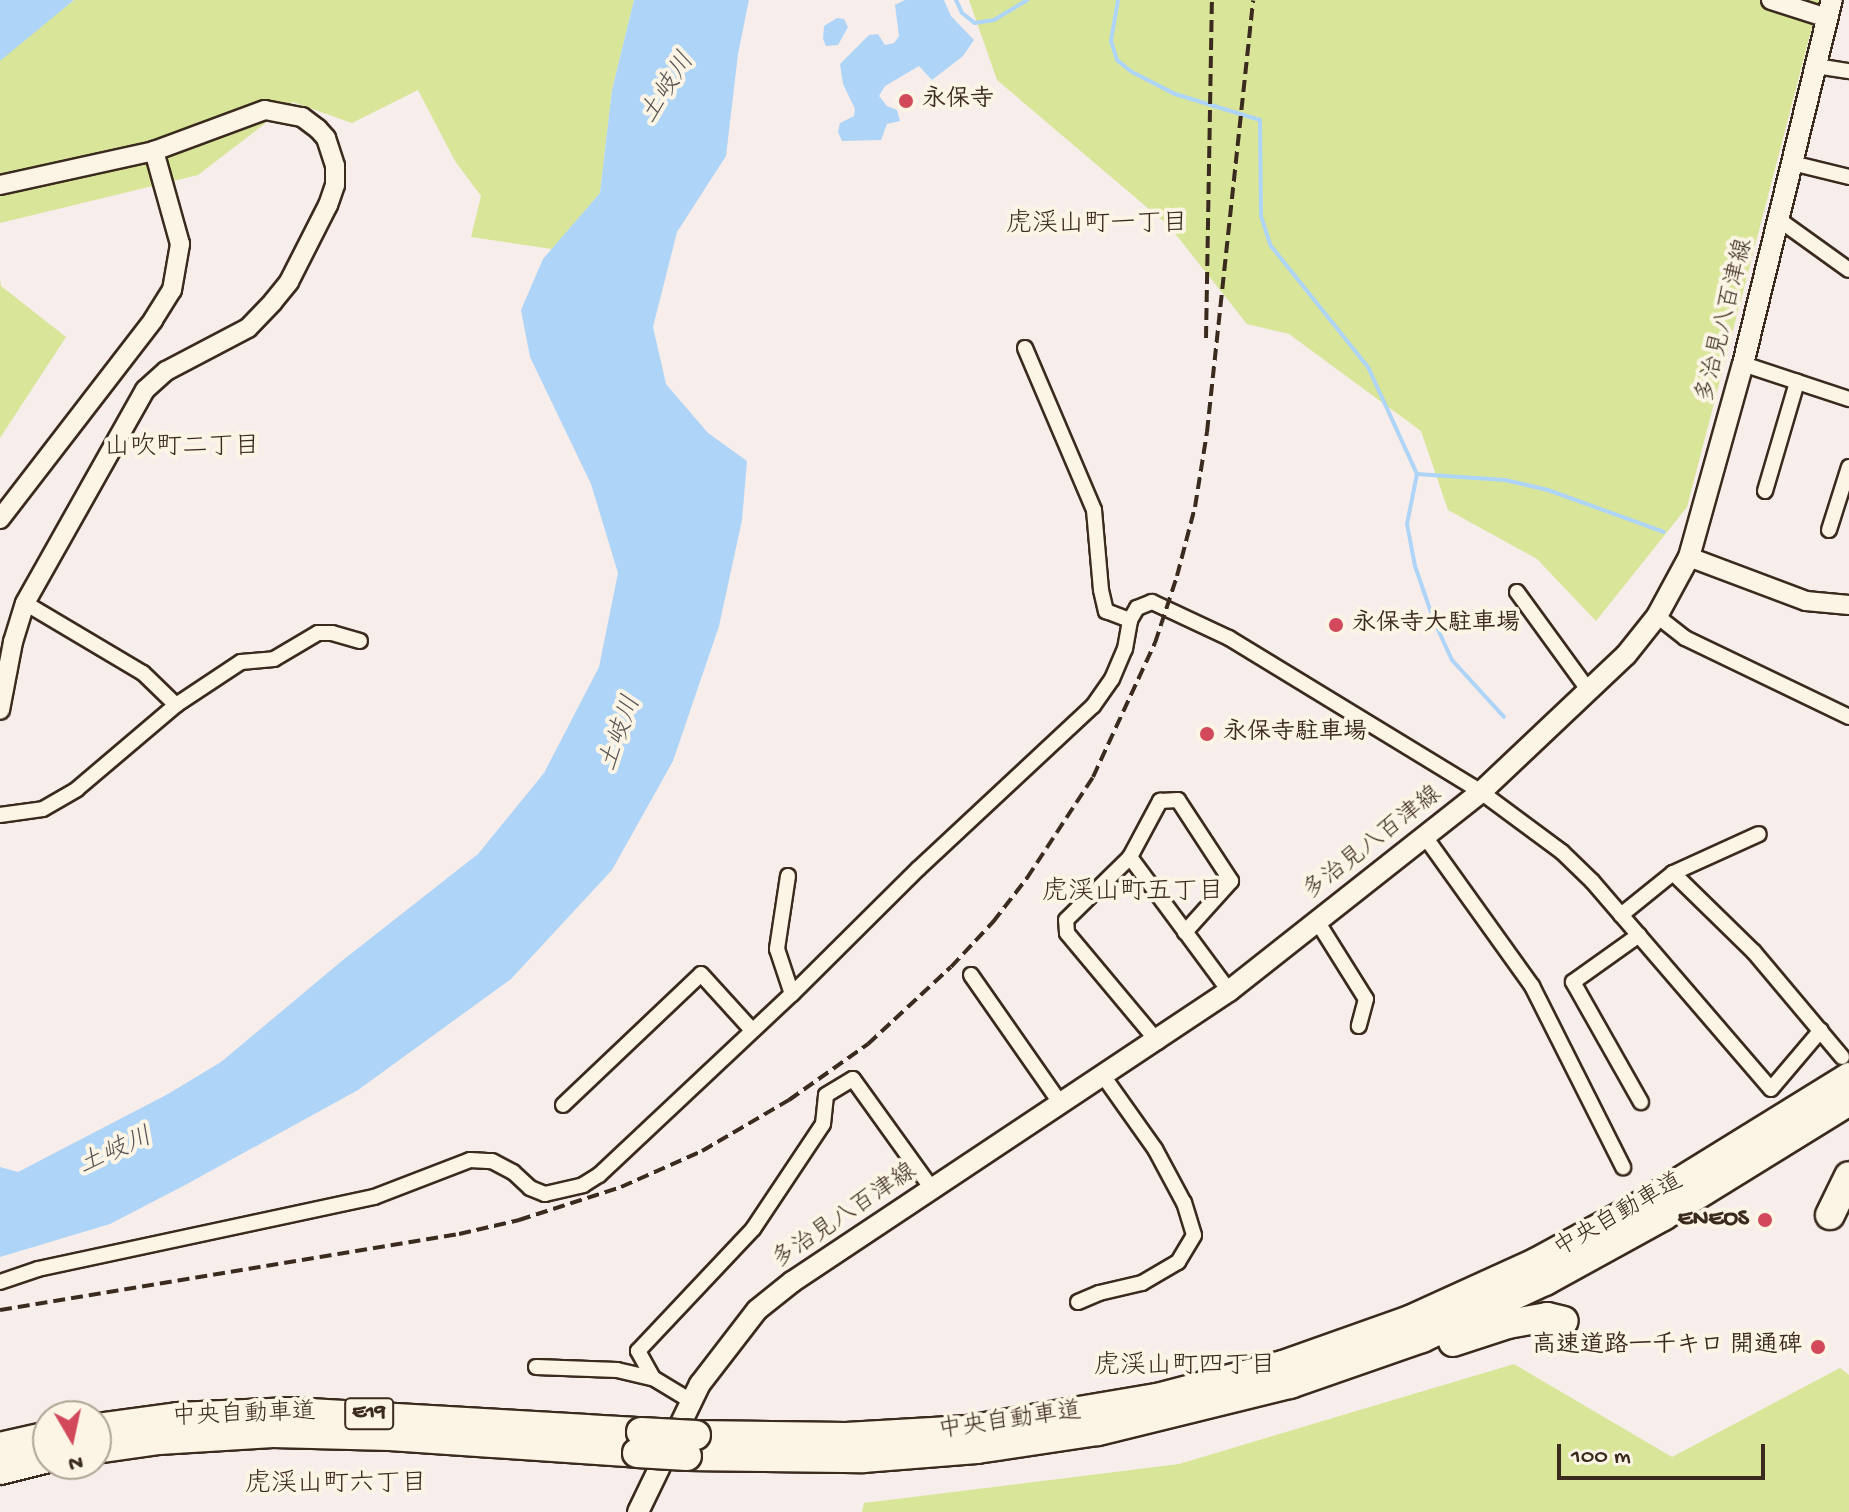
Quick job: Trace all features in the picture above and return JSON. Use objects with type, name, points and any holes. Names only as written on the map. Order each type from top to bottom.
[{"type":"highway","name":"中央自動車道","points":[[692,1446],[967,1430],[1113,1407],[1283,1365],[1410,1320],[1537,1262],[1647,1202],[1846,1067]]},
{"type":"highway","name":"中央自動車道","points":[[112,1426],[177,1417],[292,1412],[803,1458],[921,1455],[1067,1436],[1225,1402],[1364,1360],[1422,1338],[1532,1288],[1652,1223],[1849,1101]]},
{"type":"highway","points":[[1830,1215],[1849,1176]]},
{"type":"highway","points":[[1225,1402],[1264,1397],[1318,1384],[1508,1324],[1547,1317],[1564,1321]]},
{"type":"highway","name":"中央自動車道","points":[[112,1447],[159,1440],[288,1433],[639,1442]]},
{"type":"highway","points":[[0,1470],[32,1449]]},
{"type":"main road","name":"多治見八百津線","points":[[638,1512],[691,1401],[715,1363],[757,1310],[792,1282],[1158,1042],[1229,991],[1481,792],[1626,655],[1657,616],[1689,557],[1743,364],[1830,9]]},
{"type":"street","points":[[1771,0],[1830,9]]},
{"type":"street","points":[[1816,66],[1849,71]]},
{"type":"street","points":[[0,185],[154,151],[251,113],[281,111],[302,117],[326,138],[335,166],[335,185],[289,282],[273,302],[248,328],[166,371],[145,390],[25,603],[13,642],[0,710]]},
{"type":"street","points":[[0,519],[153,320],[172,290],[180,244],[154,151]]},
{"type":"street","points":[[1792,163],[1849,177]]},
{"type":"street","points":[[1778,219],[1849,270]]},
{"type":"street","points":[[1025,348],[1094,510],[1101,590],[1106,611],[1130,620]]},
{"type":"street","points":[[1743,364],[1849,399]]},
{"type":"street","points":[[1765,491],[1797,382]]},
{"type":"street","points":[[1829,530],[1849,467]]},
{"type":"street","points":[[1689,557],[1806,601],[1849,605]]},
{"type":"street","points":[[1517,592],[1589,691]]},
{"type":"street","points":[[0,1282],[38,1269],[374,1197],[470,1160],[492,1161],[513,1172],[530,1188],[545,1194],[583,1185],[599,1175],[792,994],[918,869],[1093,706],[1121,659],[1130,620],[1137,608],[1152,602],[1167,606],[1229,638],[1481,792],[1562,852],[1639,935],[1771,1089],[1821,1030]]},
{"type":"street","points":[[25,603],[143,673],[176,705]]},
{"type":"street","points":[[1657,616],[1685,638],[1849,717]]},
{"type":"street","points":[[0,815],[43,809],[77,789],[176,705],[241,662],[274,659],[318,633],[332,633],[360,641]]},
{"type":"street","points":[[1158,1042],[1067,933],[1066,920],[1130,857],[1160,801],[1178,800],[1231,881],[1185,932]]},
{"type":"street","points":[[1621,915],[1673,873],[1759,834]]},
{"type":"street","points":[[1426,838],[1532,986],[1623,1167]]},
{"type":"street","points":[[1130,857],[1229,991]]},
{"type":"street","points":[[1673,873],[1754,952],[1821,1030],[1846,1067]]},
{"type":"street","points":[[788,876],[777,949],[792,994]]},
{"type":"street","points":[[1317,921],[1366,999],[1359,1026]]},
{"type":"street","points":[[1639,935],[1573,982],[1641,1102]]},
{"type":"street","points":[[563,1105],[701,974],[752,1030]]},
{"type":"street","points":[[971,975],[1061,1104]]},
{"type":"street","points":[[1078,1302],[1154,1276],[1178,1262],[1194,1235],[1184,1203],[1155,1149],[1104,1077]]},
{"type":"street","points":[[653,1378],[638,1351],[753,1229],[823,1124],[826,1095],[853,1079],[932,1189]]},
{"type":"street","points":[[536,1367],[617,1370],[653,1378],[691,1401]]},
{"type":"green space","points":[[74,0],[634,0],[612,90],[600,193],[552,249],[471,237],[481,196],[455,161],[418,90],[352,123],[293,102],[198,175],[0,223],[0,60]]},
{"type":"green space","points":[[969,0],[1819,0],[1687,507],[1596,621],[1537,559],[1448,510],[1421,431],[1289,334],[1247,324],[1169,226],[997,80]]},
{"type":"green space","points":[[0,279],[1,286],[66,337],[0,438]]},
{"type":"green space","points":[[1514,1364],[1672,1457],[1840,1368],[1849,1375],[1849,1512],[862,1512],[864,1503],[1179,1464]]},
{"type":"water","points":[[0,0],[74,0],[0,61]]},
{"type":"water","name":"土岐川","points":[[634,0],[749,0],[738,54],[726,156],[677,232],[653,327],[666,384],[708,433],[747,461],[742,520],[719,626],[673,761],[612,870],[511,979],[358,1090],[187,1184],[110,1224],[0,1257],[0,1167],[18,1172],[168,1094],[221,1062],[343,960],[478,854],[544,773],[599,667],[618,573],[591,484],[530,357],[521,310],[543,259],[600,193],[612,90]]},
{"type":"water","points":[[905,0],[944,0],[951,16],[974,40],[963,56],[932,80],[919,66],[885,86],[879,96],[887,106],[897,110],[900,121],[887,124],[881,140],[842,141],[838,132],[840,123],[854,116],[855,109],[843,84],[840,64],[869,35],[878,34],[885,45],[894,43],[899,36],[895,5]]},
{"type":"water","points":[[837,18],[844,19],[848,27],[838,45],[826,46],[824,26]]},
{"type":"waterway","points":[[956,0],[962,13],[975,23],[994,20],[1027,0]]},
{"type":"waterway","points":[[1118,0],[1111,41],[1117,60],[1132,72],[1175,94],[1260,120],[1261,216],[1271,246],[1368,367],[1417,474],[1407,524],[1415,566],[1434,621],[1452,660],[1504,717]]},
{"type":"waterway","points":[[1417,474],[1505,480],[1548,490],[1664,532]]},
{"type":"railway","points":[[1206,338],[1212,0]]},
{"type":"railway","points":[[0,1310],[459,1234],[519,1220],[621,1187],[702,1151],[789,1100],[868,1044],[951,967],[993,922],[1027,878],[1093,777],[1155,643],[1177,576],[1195,507],[1207,432],[1253,0]]},
{"type":"place","name":"永保寺","points":[[906,101]]},
{"type":"place","name":"永保寺大駐車場","points":[[1336,625]]},
{"type":"place","name":"永保寺駐車場","points":[[1207,734]]},
{"type":"place","name":"ENEOS","points":[[1765,1220]]},
{"type":"place","name":"高速道路一千キロ 開通碑","points":[[1818,1347]]},
{"type":"district","name":"虎渓山町一丁目","points":[[1097,226]]},
{"type":"district","name":"山吹町二丁目","points":[[182,449]]},
{"type":"district","name":"虎渓山町五丁目","points":[[1133,894]]},
{"type":"district","name":"虎渓山町四丁目","points":[[1185,1368]]},
{"type":"district","name":"虎渓山町六丁目","points":[[336,1486]]}]
